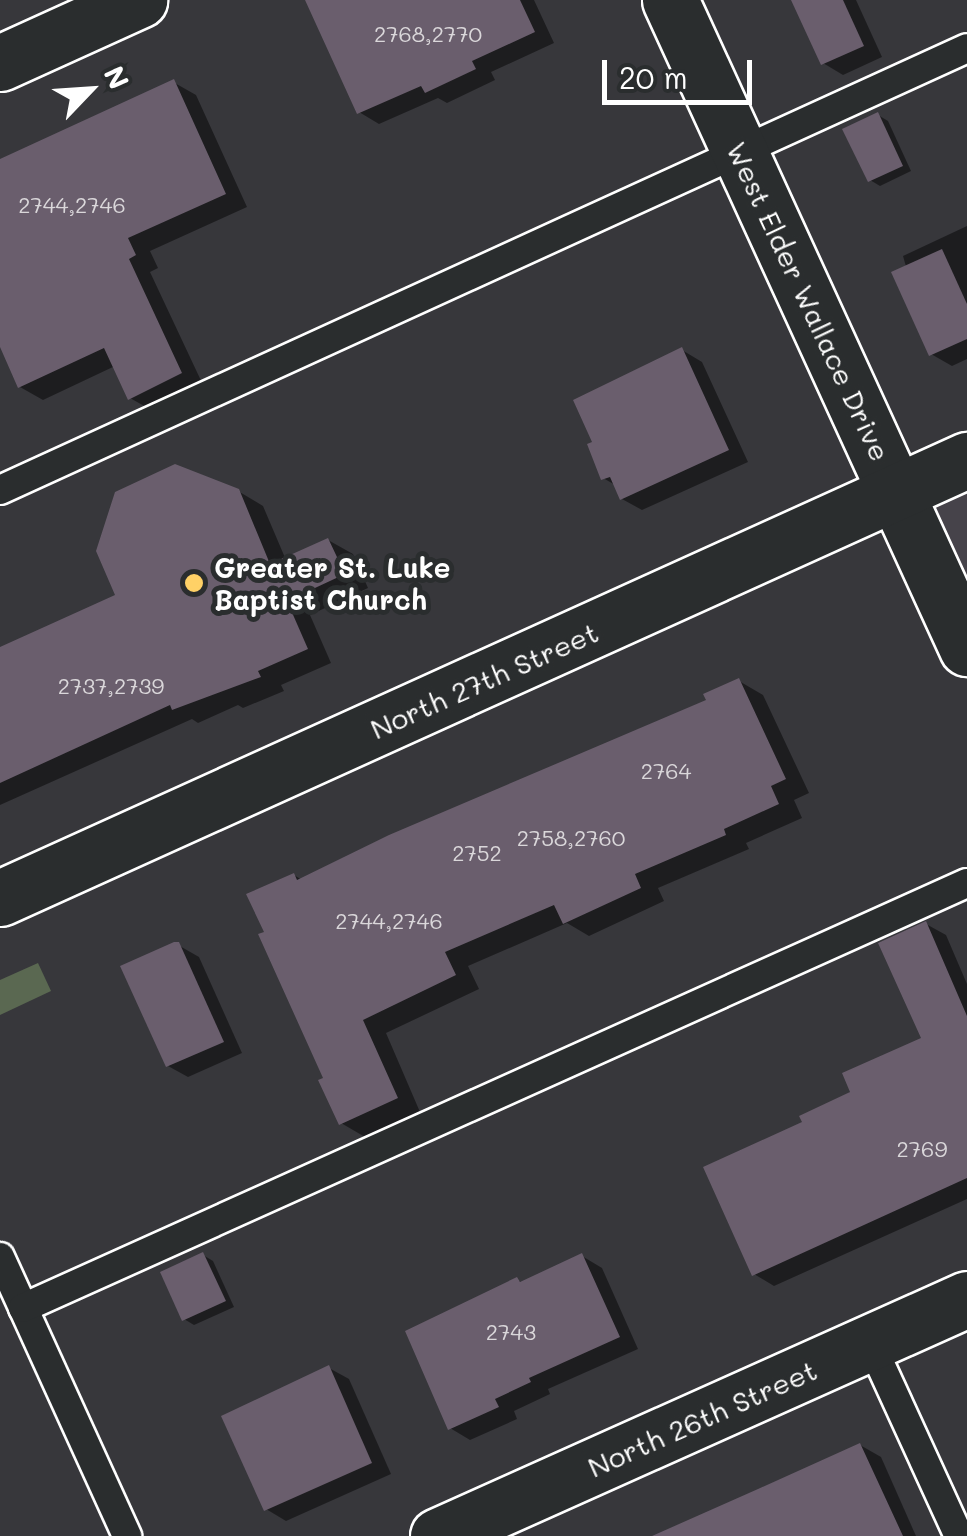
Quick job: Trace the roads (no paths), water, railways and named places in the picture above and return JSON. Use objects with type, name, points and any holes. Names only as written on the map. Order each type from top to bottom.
[{"type":"street","points":[[0,62],[83,12],[139,0]]},
{"type":"street","name":"West Elder Wallace Drive","points":[[670,0],[967,648]]},
{"type":"street","name":"North 27th Street","points":[[1,895],[967,460]]},
{"type":"street","name":"North 26th Street","points":[[438,1536],[967,1299]]},
{"type":"lane","points":[[0,490],[967,48]]},
{"type":"lane","points":[[23,1308],[967,883]]},
{"type":"lane","points":[[0,1257],[127,1536]]},
{"type":"lane","points":[[870,1342],[959,1536]]},
{"type":"place","name":"Greater St. Luke Baptist Church","points":[[194,583]]}]
